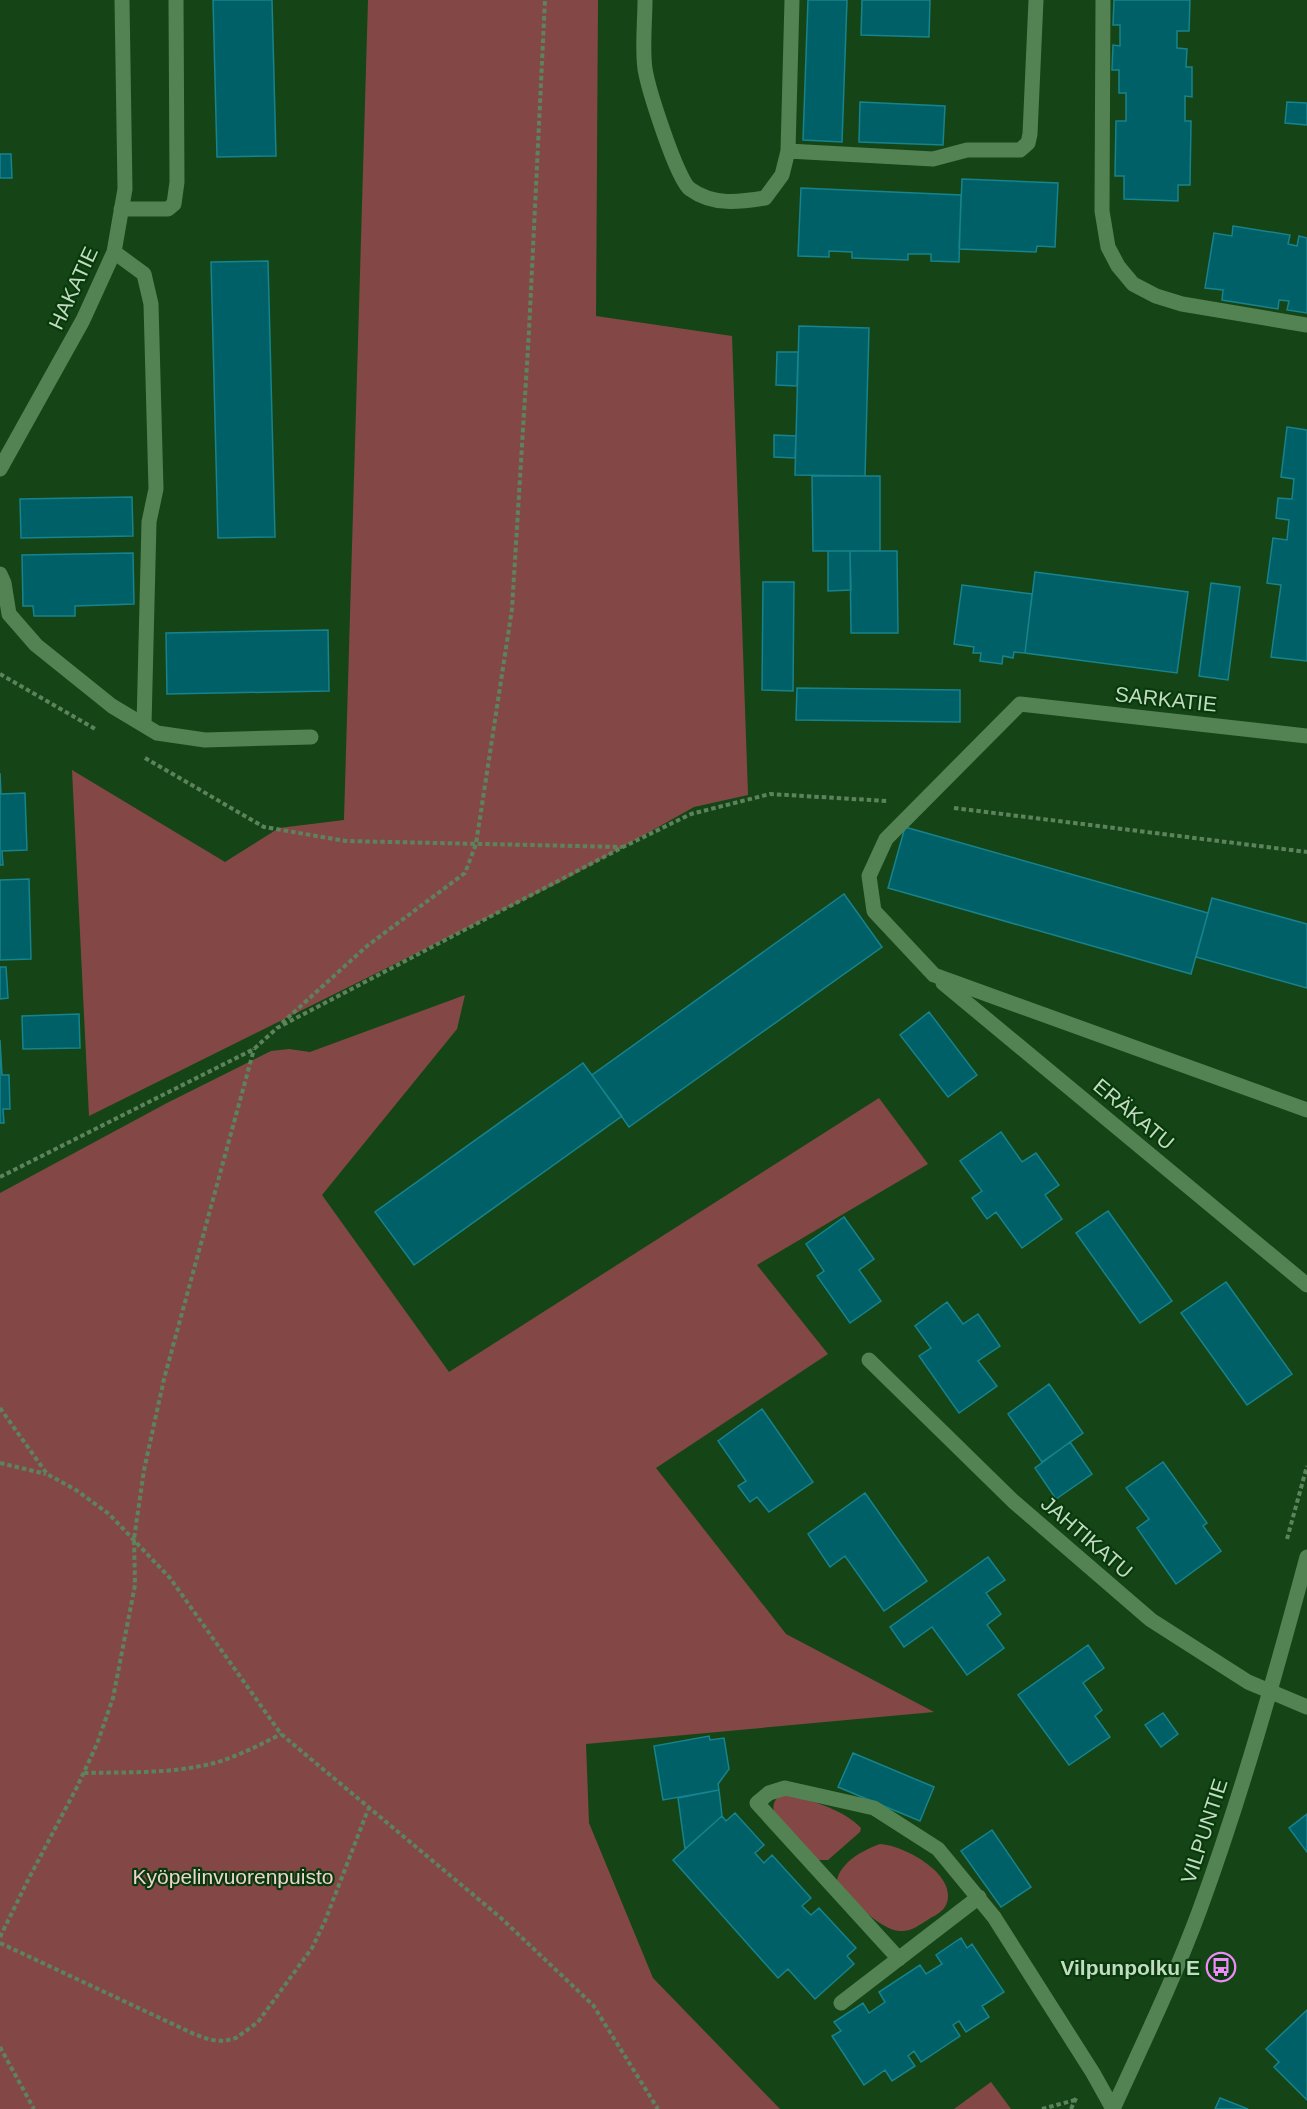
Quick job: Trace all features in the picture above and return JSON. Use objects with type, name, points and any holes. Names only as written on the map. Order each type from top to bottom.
[{"type":"street","name":"HAKATIE","points":[[0,469],[83,320],[114,252],[125,189],[122,0]]},
{"type":"street","points":[[122,209],[168,209],[174,204],[177,182],[176,0]]},
{"type":"street","points":[[645,0],[645,68],[654,104],[675,161],[688,188],[711,200],[738,202],[765,198],[782,175],[788,151],[792,0]]},
{"type":"street","points":[[788,151],[933,159],[967,150],[1020,150],[1028,143],[1030,134],[1036,0]]},
{"type":"street","points":[[1103,0],[1102,211],[1108,247],[1118,266],[1133,284],[1156,296],[1182,304],[1307,325]]},
{"type":"street","points":[[114,252],[144,274],[151,304],[156,489],[149,522],[144,725]]},
{"type":"street","points":[[0,574],[4,583],[9,614],[36,645],[112,706],[157,733],[205,740],[311,736]]},
{"type":"street","name":"SARKATIE","points":[[1020,704],[1307,736]]},
{"type":"street","name":"ERÄKATU","points":[[1020,704],[886,839],[869,876],[874,911],[934,975],[1307,1285]]},
{"type":"street","points":[[934,975],[1307,1110]]},
{"type":"street","name":"JAHTIKATU","points":[[869,1360],[1013,1501],[1151,1620],[1248,1682],[1307,1707]]},
{"type":"street","name":"VILPUNTIE","points":[[1113,2109],[1169,1986],[1200,1910],[1271,1692],[1307,1557]]},
{"type":"street","points":[[899,1959],[757,1803],[769,1793],[785,1788],[874,1808],[938,1849],[980,1897],[1093,2073],[1113,2109]]},
{"type":"street","points":[[841,2003],[980,1897]]},
{"type":"path","points":[[0,1177],[254,1049],[367,946],[465,873],[476,844],[512,609],[546,0]]},
{"type":"path","points":[[0,674],[102,733]]},
{"type":"path","points":[[142,756],[264,827],[346,841],[623,847]]},
{"type":"path","points":[[277,1028],[623,847],[691,814],[770,794],[921,803],[1307,852]]},
{"type":"path","points":[[0,1937],[84,1773],[113,1698],[135,1585],[134,1539],[144,1470],[164,1379],[254,1049]]},
{"type":"path","points":[[0,1408],[47,1474]]},
{"type":"path","points":[[0,1462],[47,1474],[94,1502],[134,1539],[170,1578],[281,1734],[501,1918],[593,2005],[658,2109]]},
{"type":"path","points":[[1285,1546],[1307,1466]]},
{"type":"path","points":[[84,1773],[193,1767],[218,1762],[248,1751],[281,1734]]},
{"type":"path","points":[[0,1943],[194,2034],[211,2040],[224,2041],[236,2038],[258,2022],[312,1948],[325,1921],[369,1807]]},
{"type":"path","points":[[0,2048],[34,2109]]},
{"type":"path","points":[[1071,2109],[1093,2073]]},
{"type":"path","points":[[1042,2109],[1075,2100]]},
{"type":"green space","points":[[368,0],[598,0],[596,316],[732,336],[748,795],[694,807],[564,880],[89,1116],[72,770],[225,862],[279,828],[344,820]]},
{"type":"green space","name":"Kyöpelinvuorenpuisto","points":[[465,995],[457,1029],[322,1195],[449,1372],[879,1098],[928,1164],[757,1265],[828,1354],[656,1468],[786,1634],[934,1712],[586,1744],[589,1823],[653,1978],[780,2109],[0,2109],[0,1193],[167,1103],[271,1051],[289,1049],[310,1052]]},
{"type":"green space","points":[[781,1795],[801,1798],[835,1810],[854,1821],[861,1828],[860,1832],[828,1860],[818,1860],[775,1815],[774,1804]]},
{"type":"green space","points":[[880,1844],[900,1849],[923,1861],[933,1868],[946,1886],[948,1901],[942,1910],[915,1928],[900,1931],[883,1925],[856,1903],[837,1880],[848,1862]]},
{"type":"green space","points":[[991,2082],[1011,2109],[954,2109]]},
{"type":"building","points":[[213,0],[272,0],[276,156],[217,157]]},
{"type":"building","points":[[808,0],[847,0],[842,142],[803,140]]},
{"type":"building","points":[[862,0],[930,0],[929,37],[861,35]]},
{"type":"building","points":[[1114,0],[1190,0],[1189,31],[1177,31],[1177,48],[1187,49],[1186,67],[1192,67],[1192,97],[1185,96],[1185,121],[1191,121],[1190,185],[1178,185],[1178,201],[1124,199],[1124,176],[1115,176],[1116,121],[1126,121],[1126,93],[1119,93],[1119,70],[1112,70],[1113,45],[1120,46],[1120,25],[1113,25]]},
{"type":"building","points":[[860,102],[945,106],[943,145],[859,142]]},
{"type":"building","points":[[1287,102],[1307,103],[1307,125],[1285,123]]},
{"type":"building","points":[[0,154],[11,154],[12,178],[0,178]]},
{"type":"building","points":[[962,179],[1058,183],[1055,247],[1037,246],[1036,252],[959,249]]},
{"type":"building","points":[[801,188],[961,195],[959,262],[931,261],[931,254],[908,254],[908,260],[852,258],[852,252],[829,251],[829,257],[798,256]]},
{"type":"building","points":[[1233,226],[1290,235],[1288,244],[1297,246],[1299,236],[1307,238],[1307,313],[1287,310],[1289,301],[1279,300],[1278,309],[1222,300],[1223,290],[1205,288],[1214,233],[1232,236]]},
{"type":"building","points":[[268,261],[275,537],[218,538],[211,262]]},
{"type":"building","points":[[799,326],[869,328],[865,476],[795,475]]},
{"type":"building","points":[[777,352],[798,352],[797,386],[776,385]]},
{"type":"building","points":[[1287,427],[1307,430],[1307,661],[1271,657],[1281,585],[1267,583],[1273,538],[1287,540],[1289,520],[1276,518],[1278,498],[1292,499],[1294,479],[1281,477]]},
{"type":"building","points":[[774,435],[796,436],[795,458],[774,457]]},
{"type":"building","points":[[812,476],[880,476],[880,551],[813,551]]},
{"type":"building","points":[[132,497],[133,536],[21,538],[20,499]]},
{"type":"building","points":[[828,551],[850,551],[851,590],[828,591]]},
{"type":"building","points":[[850,551],[897,551],[898,633],[851,633]]},
{"type":"building","points":[[133,553],[134,604],[75,606],[75,616],[34,616],[33,606],[23,606],[22,555]]},
{"type":"building","points":[[1035,572],[1188,592],[1177,673],[1025,653]]},
{"type":"building","points":[[763,582],[794,582],[793,691],[762,690]]},
{"type":"building","points":[[1211,583],[1240,587],[1228,680],[1199,676]]},
{"type":"building","points":[[962,585],[1032,594],[1025,653],[1014,652],[1013,658],[1003,656],[1002,664],[980,661],[981,653],[973,653],[974,647],[954,644]]},
{"type":"building","points":[[328,630],[329,691],[167,694],[166,633]]},
{"type":"building","points":[[797,688],[960,690],[960,722],[796,720]]},
{"type":"building","points":[[0,773],[1,794],[25,793],[27,850],[2,851],[3,865],[0,865]]},
{"type":"building","points":[[905,827],[1208,913],[1191,974],[888,888]]},
{"type":"building","points":[[29,879],[31,959],[0,960],[0,880]]},
{"type":"building","points":[[844,894],[882,947],[629,1127],[592,1075]]},
{"type":"building","points":[[1212,898],[1307,924],[1307,988],[1196,957]]},
{"type":"building","points":[[0,967],[6,967],[8,998],[0,999]]},
{"type":"building","points":[[929,1012],[977,1075],[948,1097],[900,1035]]},
{"type":"building","points":[[79,1014],[80,1048],[23,1049],[22,1016]]},
{"type":"building","points":[[0,1040],[2,1075],[9,1075],[10,1109],[3,1109],[4,1123],[0,1123]]},
{"type":"building","points":[[583,1063],[622,1116],[414,1265],[375,1212]]},
{"type":"building","points":[[1001,1132],[1022,1162],[1036,1153],[1059,1185],[1045,1195],[1062,1219],[1022,1248],[996,1212],[987,1219],[972,1198],[982,1191],[960,1161]]},
{"type":"building","points":[[1108,1211],[1172,1301],[1140,1323],[1076,1233]]},
{"type":"building","points":[[844,1217],[874,1259],[859,1270],[881,1301],[850,1323],[817,1276],[824,1271],[806,1244]]},
{"type":"building","points":[[1226,1282],[1292,1374],[1247,1405],[1181,1313]]},
{"type":"building","points":[[947,1302],[963,1324],[978,1314],[1000,1346],[978,1361],[997,1386],[959,1413],[919,1356],[931,1348],[915,1326]]},
{"type":"building","points":[[1049,1384],[1083,1433],[1042,1462],[1008,1414]]},
{"type":"building","points":[[762,1409],[813,1482],[769,1512],[757,1497],[750,1502],[738,1486],[746,1481],[718,1441]]},
{"type":"building","points":[[1070,1442],[1092,1474],[1056,1499],[1035,1468]]},
{"type":"building","points":[[1163,1462],[1207,1523],[1203,1526],[1221,1551],[1176,1584],[1137,1528],[1149,1519],[1126,1488]]},
{"type":"building","points":[[865,1493],[927,1581],[884,1611],[845,1556],[830,1567],[808,1534]]},
{"type":"building","points":[[988,1557],[1005,1580],[986,1593],[1001,1614],[987,1625],[1004,1648],[967,1675],[932,1627],[904,1647],[890,1627]]},
{"type":"building","points":[[1088,1645],[1104,1668],[1083,1683],[1102,1710],[1095,1716],[1110,1737],[1069,1765],[1018,1695]]},
{"type":"building","points":[[1163,1713],[1178,1734],[1161,1747],[1145,1725]]},
{"type":"building","points":[[709,1736],[710,1740],[724,1738],[729,1769],[718,1784],[719,1790],[663,1800],[654,1746]]},
{"type":"building","points":[[853,1753],[934,1787],[920,1821],[838,1787]]},
{"type":"building","points":[[719,1790],[722,1816],[685,1849],[678,1798]]},
{"type":"building","points":[[735,1813],[764,1845],[755,1853],[764,1863],[772,1855],[811,1898],[802,1906],[811,1915],[819,1908],[856,1948],[847,1956],[854,1964],[815,1999],[788,1969],[778,1978],[673,1860],[722,1816],[726,1821]]},
{"type":"building","points":[[1307,1814],[1307,1852],[1289,1828]]},
{"type":"building","points":[[992,1830],[1031,1887],[1001,1907],[961,1851]]},
{"type":"building","points":[[961,1938],[967,1948],[972,1944],[1004,1992],[982,2006],[989,2017],[966,2032],[959,2021],[953,2025],[960,2036],[921,2062],[914,2051],[908,2056],[915,2066],[892,2081],[885,2070],[864,2085],[832,2036],[841,2031],[834,2022],[863,2003],[869,2013],[885,2002],[879,1992],[920,1965],[926,1974],[942,1964],[936,1955]]},
{"type":"building","points":[[1307,2010],[1307,2100],[1274,2067],[1279,2062],[1266,2049]]},
{"type":"building","points":[[1220,2098],[1248,2109],[1215,2109]]},
{"type":"place","name":"Vilpunpolku E","points":[[1221,1967]]}]
